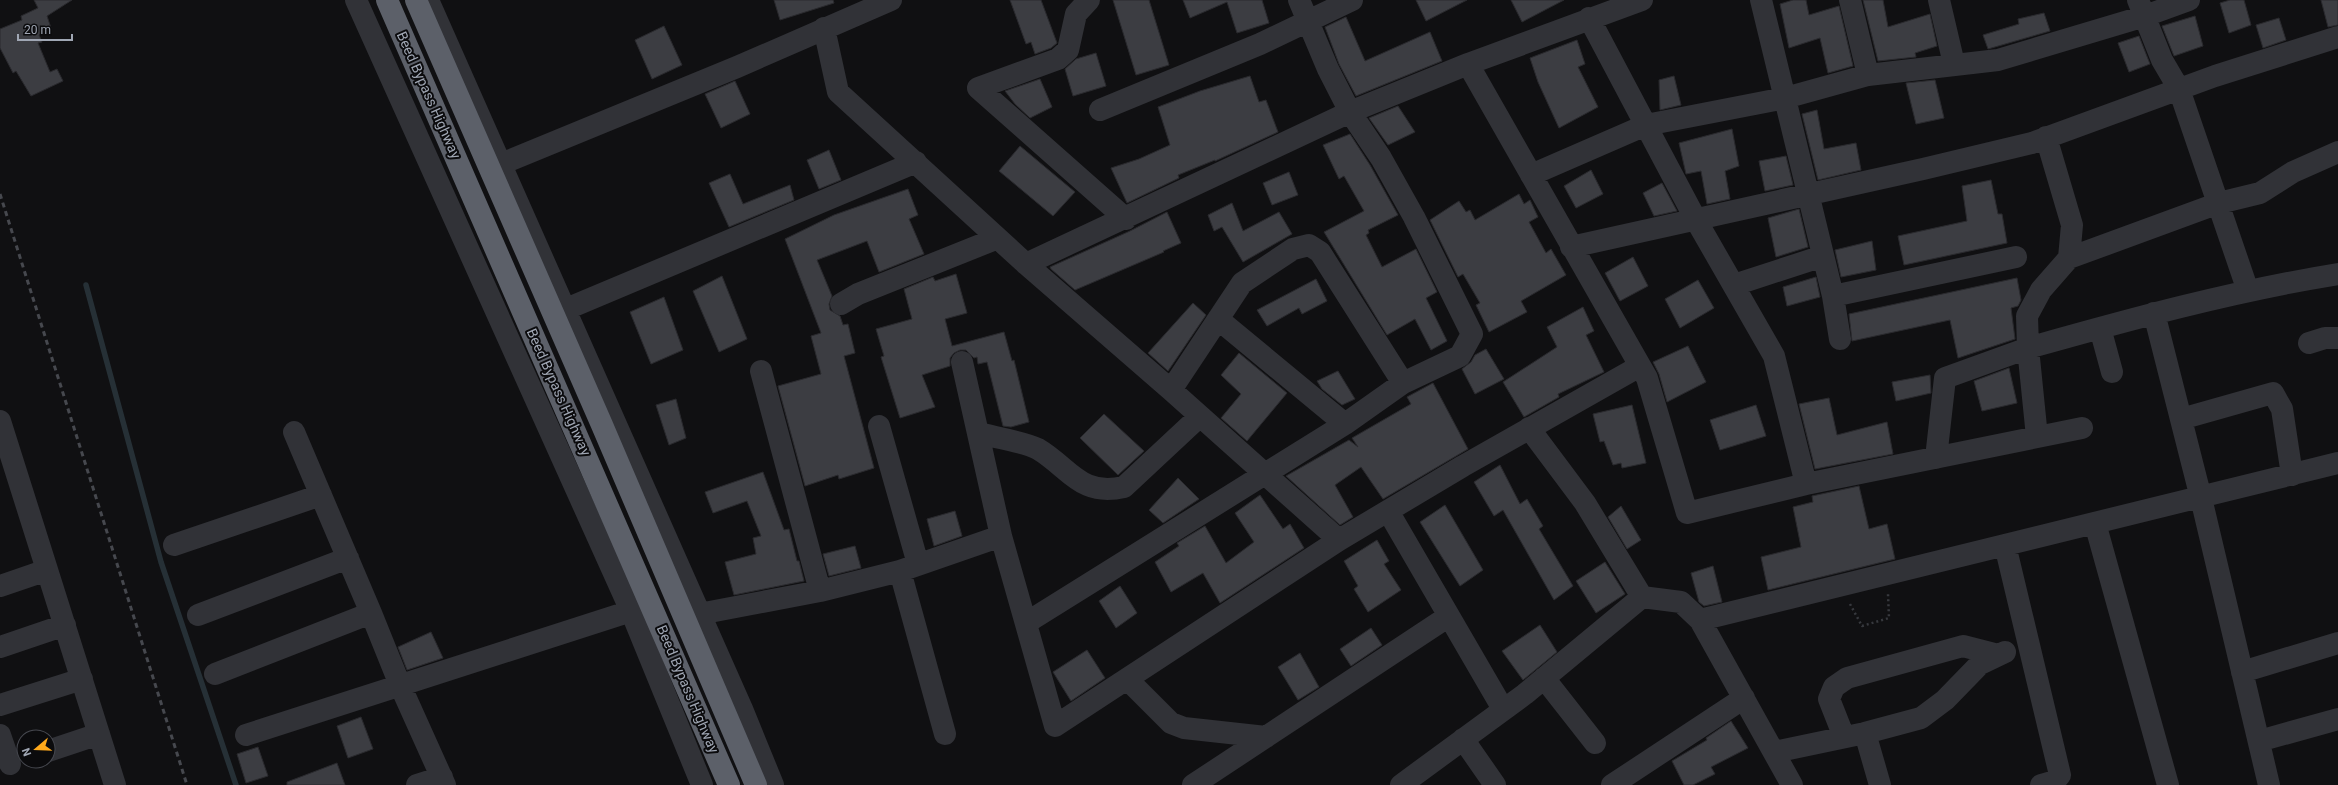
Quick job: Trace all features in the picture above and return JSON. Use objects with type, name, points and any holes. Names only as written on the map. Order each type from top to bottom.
[{"type":"highway","name":"Beed Bypass Highway","points":[[387,0],[729,785]]},
{"type":"highway","name":"Beed Bypass Highway","points":[[416,0],[695,623],[756,785]]},
{"type":"street","points":[[356,0],[631,610],[702,785]]},
{"type":"street","points":[[428,0],[564,310],[695,623],[742,709],[773,785]]},
{"type":"street","points":[[501,164],[737,67],[763,54],[891,0]]},
{"type":"street","points":[[1089,0],[1076,14],[1068,50],[1058,60],[978,88],[1126,218]]},
{"type":"street","points":[[1026,623],[1345,424],[1403,383],[1460,356],[1472,334],[1414,217],[1381,158],[1350,112],[1306,21],[1299,0]]},
{"type":"street","points":[[1100,110],[1260,44],[1352,0]]},
{"type":"street","points":[[1026,264],[1350,112],[1468,64],[1589,18],[1642,0]]},
{"type":"street","points":[[1761,0],[1832,296],[1840,339]]},
{"type":"street","points":[[1850,0],[1868,75]]},
{"type":"street","points":[[1939,0],[1954,64]]},
{"type":"street","points":[[1531,175],[1646,125],[1785,98],[1868,75],[1998,60],[2142,8],[2188,0]]},
{"type":"street","points":[[2142,8],[2162,60],[2179,89],[2248,291]]},
{"type":"street","points":[[1589,18],[1696,220],[1774,356],[1806,484]]},
{"type":"street","points":[[824,28],[838,92],[1026,264],[1171,390],[1199,417],[1338,540]]},
{"type":"street","points":[[1571,247],[1923,169],[2046,137],[2179,89],[2338,37]]},
{"type":"street","points":[[1468,64],[1647,378],[1687,514],[1806,484],[2082,428]]},
{"type":"street","points":[[2046,137],[2072,225],[2069,258]]},
{"type":"street","points":[[2037,437],[2028,348],[2027,316],[2041,290],[2069,258],[2219,203],[2260,193],[2293,172],[2338,152]]},
{"type":"street","points":[[564,310],[916,162]]},
{"type":"street","points":[[841,304],[858,294],[998,238]]},
{"type":"street","points":[[1171,390],[1242,283],[1293,249],[1309,244],[1320,252],[1403,383]]},
{"type":"street","points":[[1734,285],[1822,256]]},
{"type":"street","points":[[1832,296],[2016,257]]},
{"type":"street","points":[[1936,458],[1944,378],[2028,348],[2154,313],[2248,291],[2338,274]]},
{"type":"street","points":[[2154,313],[2201,498],[2269,785]]},
{"type":"street","points":[[1218,319],[1345,424]]},
{"type":"street","points":[[2100,328],[2112,372]]},
{"type":"street","points":[[2309,343],[2325,338],[2338,338]]},
{"type":"street","points":[[962,362],[1002,536],[1055,726],[1338,540],[1529,428],[1640,366]]},
{"type":"street","points":[[761,371],[820,591]]},
{"type":"street","points":[[2181,418],[2273,393],[2282,409],[2292,475]]},
{"type":"street","points":[[978,433],[1037,449],[1084,485],[1111,490],[1124,487],[1199,417]]},
{"type":"street","points":[[0,421],[4,448],[47,570],[115,785]]},
{"type":"street","points":[[879,426],[945,734]]},
{"type":"street","points":[[1529,428],[1585,503],[1642,597]]},
{"type":"street","points":[[294,432],[371,612],[400,685],[444,781],[417,785]]},
{"type":"street","points":[[1700,620],[2201,498],[2338,463]]},
{"type":"street","points":[[174,545],[321,495]]},
{"type":"street","points":[[1388,511],[1504,709]]},
{"type":"street","points":[[2095,523],[2124,621],[2168,785]]},
{"type":"street","points":[[695,623],[909,568],[1002,536]]},
{"type":"street","points":[[2005,545],[2028,642],[2055,782]]},
{"type":"street","points":[[198,615],[348,558]]},
{"type":"street","points":[[0,586],[47,570]]},
{"type":"street","points":[[1401,785],[1544,678],[1642,597],[1681,602],[1700,620],[1792,785]]},
{"type":"street","points":[[246,735],[631,610]]},
{"type":"street","points":[[215,674],[371,612]]},
{"type":"street","points":[[1193,785],[1449,616]]},
{"type":"street","points":[[0,647],[65,625]]},
{"type":"street","points":[[1774,752],[1854,735],[1922,718],[1945,700],[1965,677],[1980,664],[2028,642]]},
{"type":"street","points":[[2242,672],[2338,643]]},
{"type":"street","points":[[1880,785],[1854,735],[1829,699],[1834,687],[1847,678],[1963,646],[1998,655]]},
{"type":"street","points":[[1544,678],[1595,742]]},
{"type":"street","points":[[0,705],[82,679]]},
{"type":"street","points":[[1127,679],[1171,723],[1184,728],[1266,737]]},
{"type":"street","points":[[1612,785],[1744,698]]},
{"type":"street","points":[[2258,741],[2338,719]]},
{"type":"street","points":[[56,748],[99,734]]},
{"type":"street","points":[[0,735],[11,763]]},
{"type":"street","points":[[1463,739],[1495,785]]},
{"type":"path","points":[[1840,586],[1862,626],[1889,618],[1887,574]]},
{"type":"building","points":[[34,0],[72,0],[47,16],[51,28],[45,28],[47,32],[39,35],[42,42],[38,43],[50,72],[57,69],[63,81],[31,96],[16,71],[13,73],[0,48],[0,29],[22,20],[21,16],[38,8]]},
{"type":"building","points":[[774,0],[833,0],[834,3],[780,20]]},
{"type":"building","points":[[1010,0],[1041,0],[1057,43],[1051,48],[1035,54],[1031,42],[1026,44]]},
{"type":"building","points":[[1113,0],[1149,0],[1169,65],[1136,75]]},
{"type":"building","points":[[1183,0],[1262,0],[1269,23],[1237,33],[1227,2],[1190,18]]},
{"type":"building","points":[[1416,0],[1467,0],[1426,21]]},
{"type":"building","points":[[1511,0],[1564,0],[1522,22]]},
{"type":"building","points":[[1793,0],[1806,0],[1809,15],[1839,6],[1853,66],[1828,73],[1820,38],[1789,48],[1780,4]]},
{"type":"building","points":[[1863,0],[1883,0],[1888,27],[1930,14],[1937,46],[1915,53],[1916,57],[1878,61]]},
{"type":"building","points":[[2230,0],[2244,0],[2251,25],[2229,33],[2220,3]]},
{"type":"building","points":[[2321,0],[2338,0],[2338,25],[2328,27]]},
{"type":"building","points":[[2044,13],[2050,31],[1988,49],[1983,35],[2019,24],[2018,19]]},
{"type":"building","points":[[2195,16],[2203,46],[2174,56],[2162,26]]},
{"type":"building","points":[[1346,17],[1365,61],[1430,32],[1442,61],[1356,96],[1339,64],[1325,27]]},
{"type":"building","points":[[2279,18],[2286,40],[2263,48],[2256,25]]},
{"type":"building","points":[[664,26],[682,65],[652,79],[635,40]]},
{"type":"building","points":[[2139,36],[2150,64],[2129,72],[2118,43]]},
{"type":"building","points":[[1577,40],[1585,64],[1578,67],[1598,107],[1559,128],[1538,82],[1530,58]]},
{"type":"building","points":[[1096,53],[1106,86],[1073,96],[1065,69],[1076,59]]},
{"type":"building","points":[[1250,76],[1259,102],[1266,100],[1278,132],[1215,161],[1178,175],[1179,178],[1127,203],[1111,168],[1139,159],[1170,145],[1158,107],[1200,91]]},
{"type":"building","points":[[1674,76],[1681,105],[1660,110],[1659,80]]},
{"type":"building","points":[[1040,79],[1052,107],[1030,118],[1015,104],[1005,91]]},
{"type":"building","points":[[1935,80],[1944,118],[1916,124],[1906,83]]},
{"type":"building","points":[[735,81],[750,114],[721,128],[705,94]]},
{"type":"building","points":[[1398,106],[1415,132],[1388,145],[1369,118]]},
{"type":"building","points":[[1817,110],[1824,149],[1856,143],[1861,170],[1818,180],[1802,114]]},
{"type":"building","points":[[1732,129],[1739,166],[1725,171],[1730,199],[1707,204],[1701,171],[1686,174],[1679,143]]},
{"type":"building","points":[[1350,134],[1370,165],[1398,215],[1368,230],[1369,233],[1366,235],[1382,267],[1416,249],[1437,292],[1426,298],[1447,341],[1431,350],[1415,319],[1387,335],[1324,232],[1364,211],[1344,176],[1339,179],[1323,145]]},
{"type":"building","points":[[1020,146],[1075,192],[1053,216],[999,171]]},
{"type":"building","points":[[829,150],[841,180],[819,189],[807,160]]},
{"type":"building","points":[[1786,156],[1793,185],[1765,191],[1759,161]]},
{"type":"building","points":[[1591,170],[1603,194],[1576,208],[1564,186]]},
{"type":"building","points":[[1289,172],[1298,195],[1272,205],[1263,183]]},
{"type":"building","points":[[730,174],[743,204],[790,185],[794,200],[729,227],[709,183]]},
{"type":"building","points":[[1991,180],[1998,214],[2002,214],[2007,243],[1904,265],[1898,236],[1967,221],[1962,186]]},
{"type":"building","points":[[1662,183],[1677,211],[1654,216],[1643,193]]},
{"type":"building","points":[[908,189],[918,215],[909,219],[924,254],[879,272],[867,241],[817,260],[832,296],[829,304],[830,310],[840,316],[843,325],[848,324],[855,353],[844,356],[874,468],[839,479],[838,475],[805,486],[778,386],[821,374],[811,336],[821,333],[785,239],[834,215]]},
{"type":"building","points":[[1519,194],[1524,204],[1530,200],[1538,217],[1529,222],[1546,253],[1551,249],[1566,275],[1521,301],[1527,312],[1489,332],[1476,305],[1480,303],[1463,274],[1458,277],[1430,220],[1459,201],[1466,212],[1470,210],[1475,220]]},
{"type":"building","points":[[1232,203],[1243,231],[1279,212],[1292,234],[1243,262],[1222,227],[1214,231],[1208,215]]},
{"type":"building","points":[[1799,209],[1808,247],[1776,257],[1768,218]]},
{"type":"building","points":[[1167,212],[1181,243],[1163,251],[1164,252],[1075,290],[1050,267],[1130,231]]},
{"type":"building","points":[[1872,241],[1876,270],[1841,277],[1835,250]]},
{"type":"building","points":[[1633,257],[1648,286],[1620,301],[1605,273]]},
{"type":"building","points":[[956,274],[967,313],[945,319],[952,346],[1004,332],[1012,361],[1014,360],[1029,422],[1011,427],[1003,426],[987,362],[978,364],[977,357],[974,358],[966,350],[960,350],[954,353],[950,358],[950,366],[922,375],[935,407],[900,418],[881,357],[884,356],[876,329],[912,319],[904,289],[933,277],[935,281]]},
{"type":"building","points":[[722,276],[747,339],[719,352],[693,291]]},
{"type":"building","points":[[1816,277],[1820,297],[1787,306],[1783,287]]},
{"type":"building","points":[[2017,278],[2021,300],[2018,306],[2011,308],[2015,339],[1958,358],[1950,320],[1852,341],[1849,314]]},
{"type":"building","points":[[1316,279],[1327,301],[1302,314],[1299,308],[1267,326],[1257,310]]},
{"type":"building","points":[[1698,280],[1714,308],[1680,328],[1665,299]]},
{"type":"building","points":[[664,297],[683,350],[651,364],[630,312]]},
{"type":"building","points":[[1193,303],[1206,315],[1168,371],[1148,353]]},
{"type":"building","points":[[1583,307],[1594,331],[1586,335],[1604,372],[1558,394],[1559,397],[1524,417],[1503,382],[1557,347],[1547,327]]},
{"type":"building","points":[[1688,346],[1706,382],[1667,402],[1659,374],[1653,362]]},
{"type":"building","points":[[1486,349],[1504,379],[1475,394],[1462,369],[1471,362],[1475,355]]},
{"type":"building","points":[[1239,353],[1287,393],[1247,441],[1221,418],[1241,394],[1221,375]]},
{"type":"building","points":[[2009,368],[2017,403],[1982,411],[1974,381]]},
{"type":"building","points":[[1338,371],[1355,399],[1342,405],[1322,389],[1317,381]]},
{"type":"building","points":[[1930,375],[1931,393],[1896,401],[1892,382]]},
{"type":"building","points":[[1433,383],[1468,449],[1383,499],[1361,467],[1335,485],[1353,517],[1340,525],[1286,476],[1349,440],[1358,447],[1352,438],[1411,404],[1407,397]]},
{"type":"building","points":[[1829,398],[1837,435],[1887,422],[1893,454],[1815,469],[1799,404]]},
{"type":"building","points":[[676,399],[686,438],[669,445],[656,405]]},
{"type":"building","points":[[1632,405],[1646,463],[1622,468],[1621,463],[1613,465],[1604,441],[1600,442],[1593,414]]},
{"type":"building","points":[[1756,405],[1766,436],[1720,450],[1710,420]]},
{"type":"building","points":[[1104,414],[1144,451],[1118,475],[1080,438]]},
{"type":"building","points":[[1500,465],[1520,504],[1527,499],[1543,526],[1539,529],[1573,586],[1554,600],[1503,510],[1494,516],[1474,482]]},
{"type":"building","points":[[763,472],[784,530],[789,529],[804,581],[734,595],[725,562],[756,554],[753,538],[761,536],[747,501],[713,513],[705,492]]},
{"type":"building","points":[[1178,478],[1199,499],[1163,523],[1149,510]]},
{"type":"building","points":[[1859,486],[1869,529],[1887,524],[1895,559],[1768,590],[1761,557],[1801,547],[1793,507],[1813,502],[1812,496]]},
{"type":"building","points":[[1260,495],[1283,529],[1290,524],[1304,548],[1220,603],[1203,573],[1171,592],[1155,562],[1179,546],[1177,543],[1205,526],[1226,563],[1254,542],[1235,513]]},
{"type":"building","points":[[1445,505],[1483,570],[1460,586],[1420,522]]},
{"type":"building","points":[[1621,506],[1641,540],[1627,549],[1608,517]]},
{"type":"building","points":[[955,511],[962,536],[934,546],[927,519]]},
{"type":"building","points":[[1377,540],[1389,561],[1384,564],[1401,590],[1368,612],[1354,589],[1358,586],[1344,561]]},
{"type":"building","points":[[855,546],[861,568],[829,576],[823,554]]},
{"type":"building","points":[[1605,562],[1625,594],[1596,613],[1576,581]]},
{"type":"building","points":[[1713,566],[1722,602],[1704,606],[1699,602],[1691,573]]},
{"type":"building","points":[[1120,586],[1137,613],[1116,628],[1099,601]]},
{"type":"building","points":[[1540,625],[1557,652],[1523,680],[1502,651]]},
{"type":"building","points":[[1371,628],[1382,645],[1351,666],[1340,649]]},
{"type":"building","points":[[431,632],[443,658],[407,670],[398,647]]},
{"type":"building","points":[[1087,650],[1105,678],[1071,701],[1053,672]]},
{"type":"building","points":[[1300,653],[1319,687],[1298,700],[1278,667]]},
{"type":"building","points":[[361,717],[373,749],[348,758],[337,726]]},
{"type":"building","points":[[1731,721],[1748,748],[1711,767],[1715,774],[1693,785],[1684,785],[1672,761],[1707,740],[1706,738]]},
{"type":"building","points":[[258,747],[268,776],[246,783],[237,754]]},
{"type":"building","points":[[337,763],[345,785],[287,785],[287,782]]},
{"type":"waterway","points":[[86,285],[161,562],[236,785]]},
{"type":"railway","points":[[0,194],[187,785]]}]
